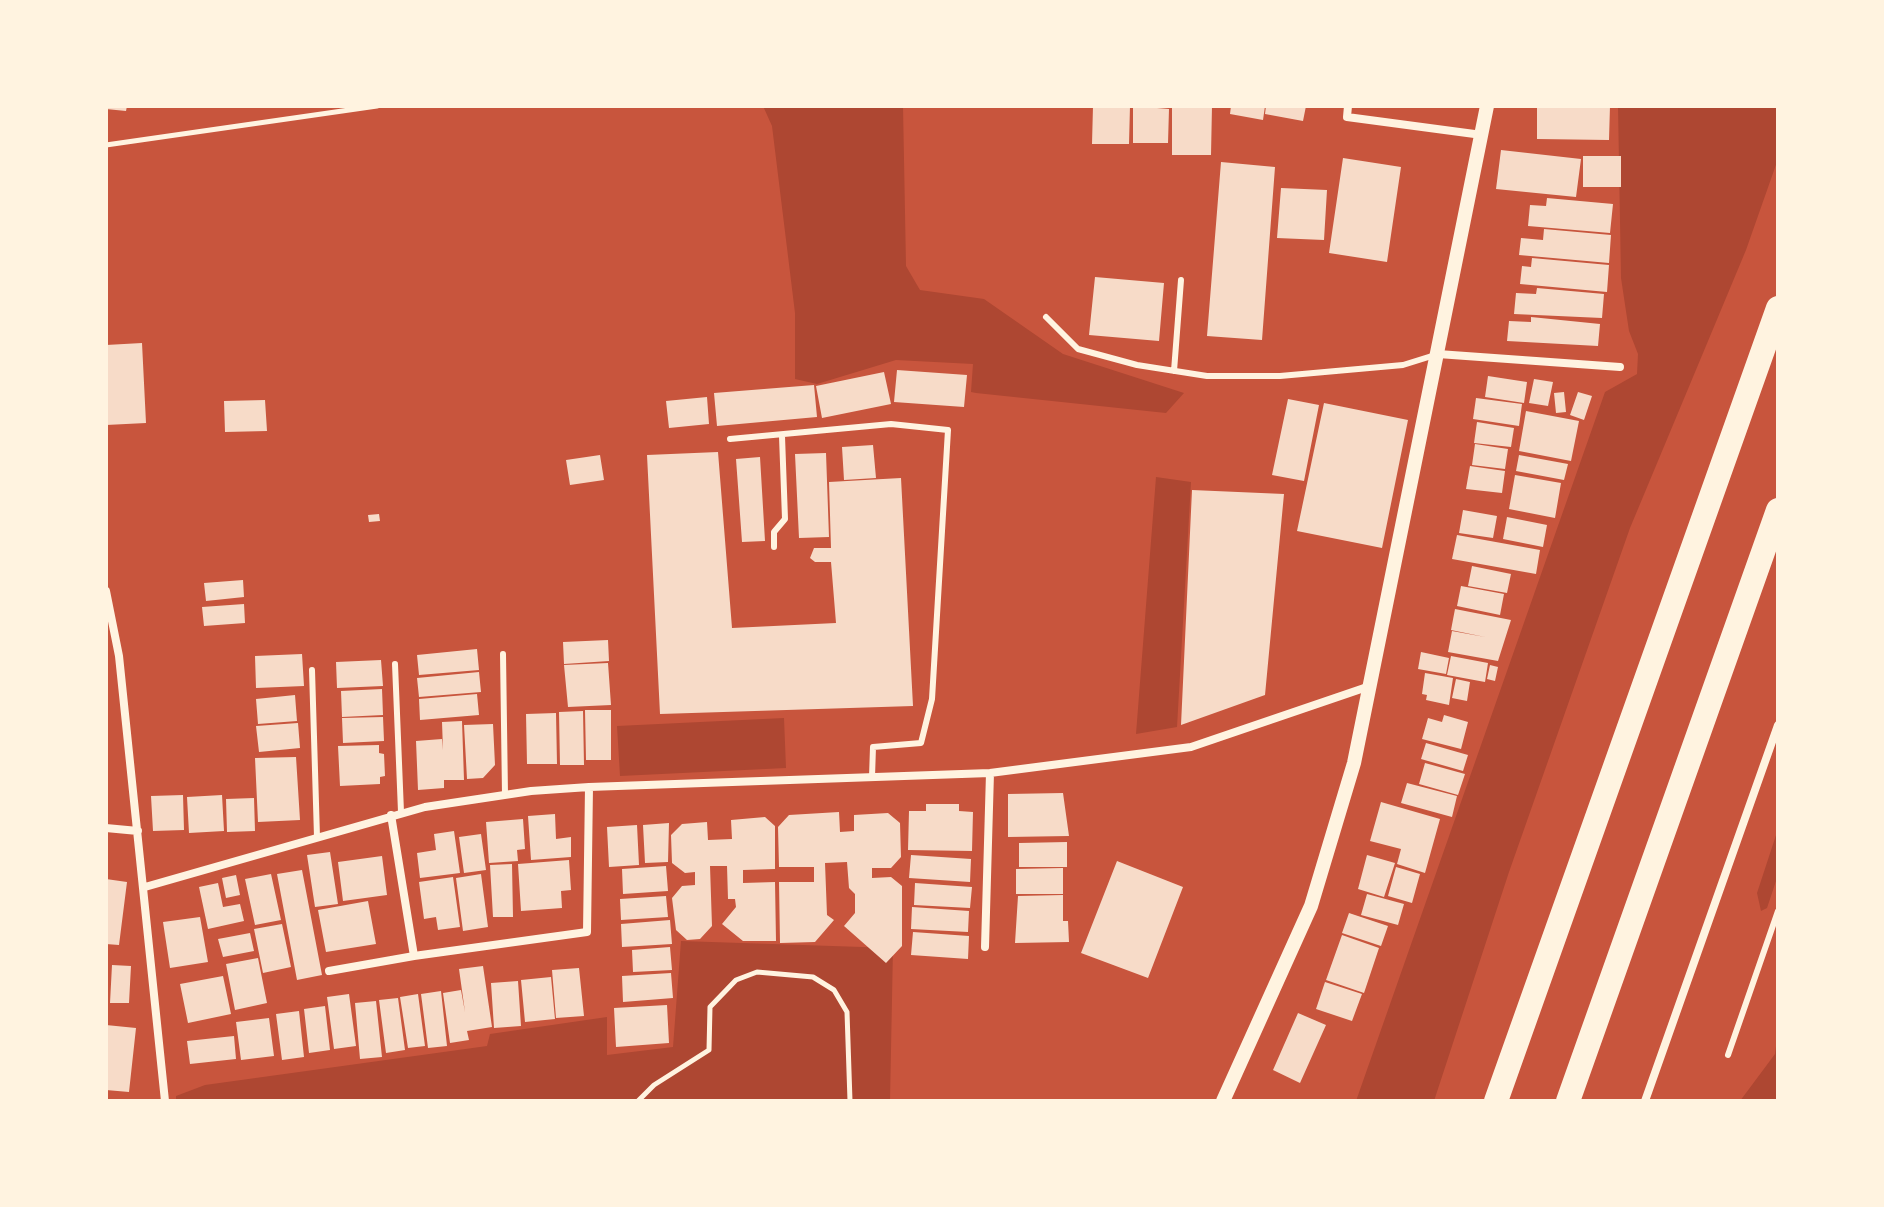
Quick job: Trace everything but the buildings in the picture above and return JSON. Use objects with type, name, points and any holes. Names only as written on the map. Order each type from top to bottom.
[{"type":"highway","points":[[1496,1101],[1778,308]]},
{"type":"highway","points":[[1568,1101],[1778,510]]},
{"type":"street","points":[[1348,106],[1347,117],[1482,135]]},
{"type":"street","points":[[1223,1101],[1311,906],[1354,763],[1487,106]]},
{"type":"street","points":[[1438,354],[1620,367]]},
{"type":"street","points":[[106,591],[119,656],[165,1101]]},
{"type":"street","points":[[145,887],[396,814],[505,795],[589,787],[990,773],[1191,747],[1371,685]]},
{"type":"street","points":[[1645,1101],[1778,725]]},
{"type":"street","points":[[985,947],[990,773]]},
{"type":"street","points":[[329,971],[587,932],[589,787]]},
{"type":"street","points":[[396,814],[414,956]]},
{"type":"street","points":[[106,828],[138,831]]},
{"type":"lane","points":[[1174,371],[1181,280]]},
{"type":"lane","points":[[1046,317],[1078,349],[1207,376],[1280,376],[1403,365],[1438,354]]},
{"type":"lane","points":[[730,439],[891,424],[948,430],[932,699],[921,743],[873,747],[872,777]]},
{"type":"lane","points":[[774,547],[774,532],[785,519],[782,436]]},
{"type":"lane","points":[[503,654],[505,795]]},
{"type":"lane","points":[[395,664],[396,814]]},
{"type":"lane","points":[[312,670],[317,837]]},
{"type":"lane","points":[[1728,1055],[1778,911]]},
{"type":"path","points":[[106,145],[377,106]]},
{"type":"path","points":[[638,1101],[654,1085],[709,1050],[710,1007],[736,980],[757,972],[813,977],[834,990],[847,1012],[850,1101]]},
{"type":"shaded area","points":[[763,106],[903,106],[906,266],[920,290],[984,299],[1063,354],[1184,393],[1166,413],[976,393],[971,392],[973,364],[896,360],[817,384],[795,379],[795,313],[772,126]]},
{"type":"shaded area","points":[[1618,106],[1778,106],[1778,159],[1746,250],[1630,528],[1509,872],[1434,1101],[1356,1101],[1605,392],[1637,374],[1638,354],[1629,331],[1621,278]]},
{"type":"shaded area","points":[[1156,477],[1191,482],[1177,727],[1136,734]]},
{"type":"shaded area","points":[[784,718],[786,768],[620,776],[617,726]]},
{"type":"shaded area","points":[[1778,829],[1778,875],[1767,908],[1761,911],[1757,893]]},
{"type":"shaded area","points":[[681,941],[893,948],[890,1101],[176,1101],[176,1096],[205,1085],[487,1046],[490,1034],[607,1017],[607,1055],[673,1047]]},
{"type":"shaded area","points":[[1778,1031],[1778,1101],[1740,1101],[1775,1054]]}]
